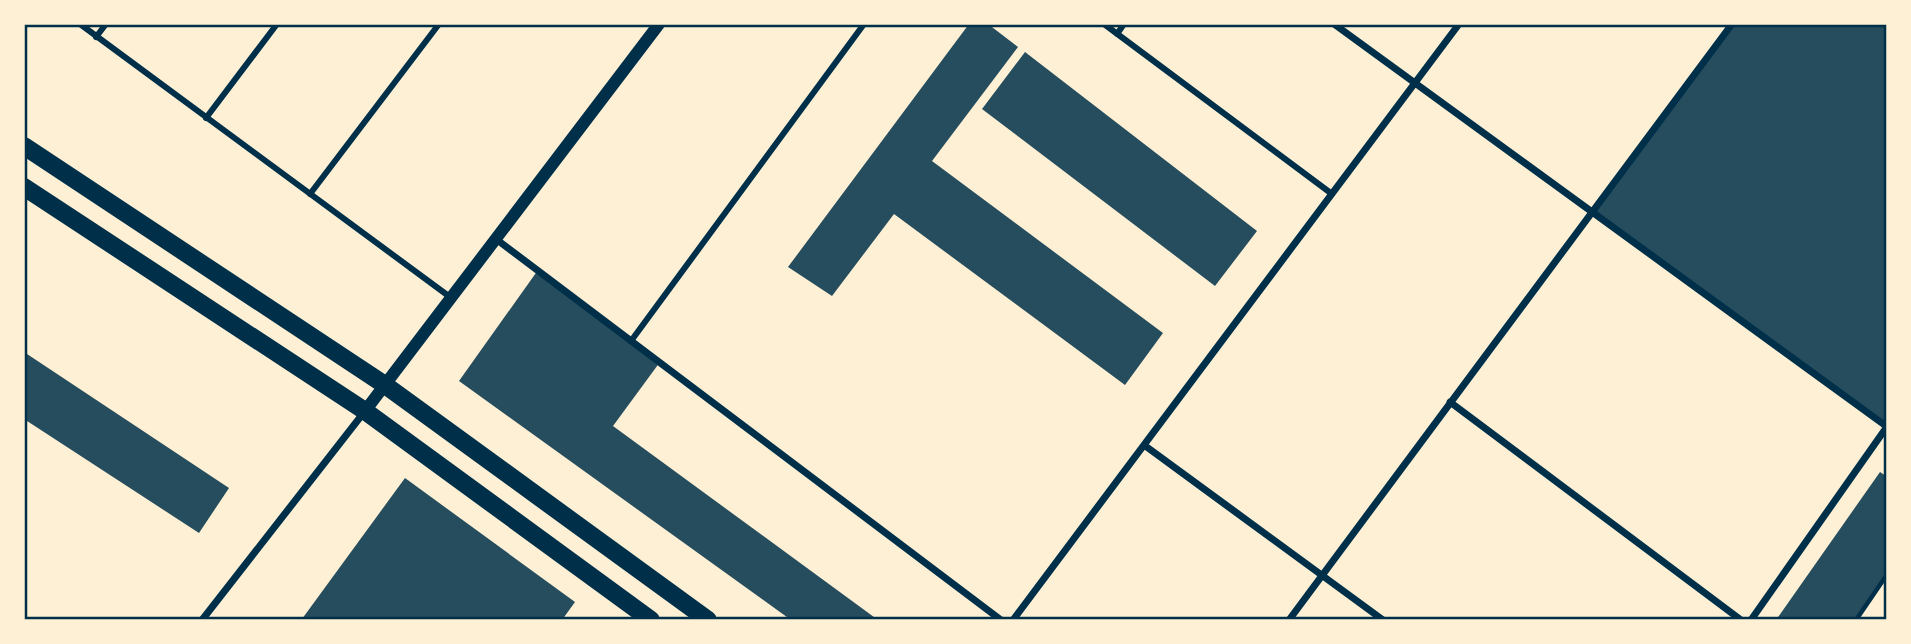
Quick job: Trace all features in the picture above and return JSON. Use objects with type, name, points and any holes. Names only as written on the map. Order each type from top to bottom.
[{"type":"main road","points":[[24,146],[385,385],[708,620]]},
{"type":"main road","points":[[24,187],[365,411],[651,620]]},
{"type":"street","points":[[80,24],[451,298]]},
{"type":"street","points":[[96,37],[106,24]]},
{"type":"street","points":[[206,118],[277,24]]},
{"type":"street","points":[[310,194],[439,24]]},
{"type":"street","points":[[202,620],[385,385],[659,24]]},
{"type":"street","points":[[631,341],[864,24]]},
{"type":"street","points":[[1104,24],[1332,194]]},
{"type":"street","points":[[1117,34],[1124,24]]},
{"type":"street","points":[[1334,24],[1886,427],[1751,620]]},
{"type":"street","points":[[1013,620],[1459,24]]},
{"type":"street","points":[[1290,620],[1732,24]]},
{"type":"street","points":[[496,239],[1002,620]]},
{"type":"street","points":[[1450,402],[1741,620]]},
{"type":"street","points":[[1144,445],[1383,620]]},
{"type":"path","points":[[1856,620],[1886,576]]},
{"type":"building","points":[[969,24],[988,24],[1018,47],[932,161],[1163,333],[1125,385],[894,214],[832,296],[788,267]]},
{"type":"building","points":[[1732,24],[1886,24],[1886,426],[1591,211]]},
{"type":"building","points":[[1025,52],[1257,231],[1215,286],[982,109]]},
{"type":"building","points":[[538,270],[660,362],[613,426],[878,620],[791,620],[459,381]]},
{"type":"building","points":[[24,352],[229,488],[199,533],[24,419]]},
{"type":"building","points":[[1880,472],[1886,476],[1886,576],[1856,620],[1776,620]]},
{"type":"building","points":[[405,478],[575,602],[562,620],[302,619]]}]
